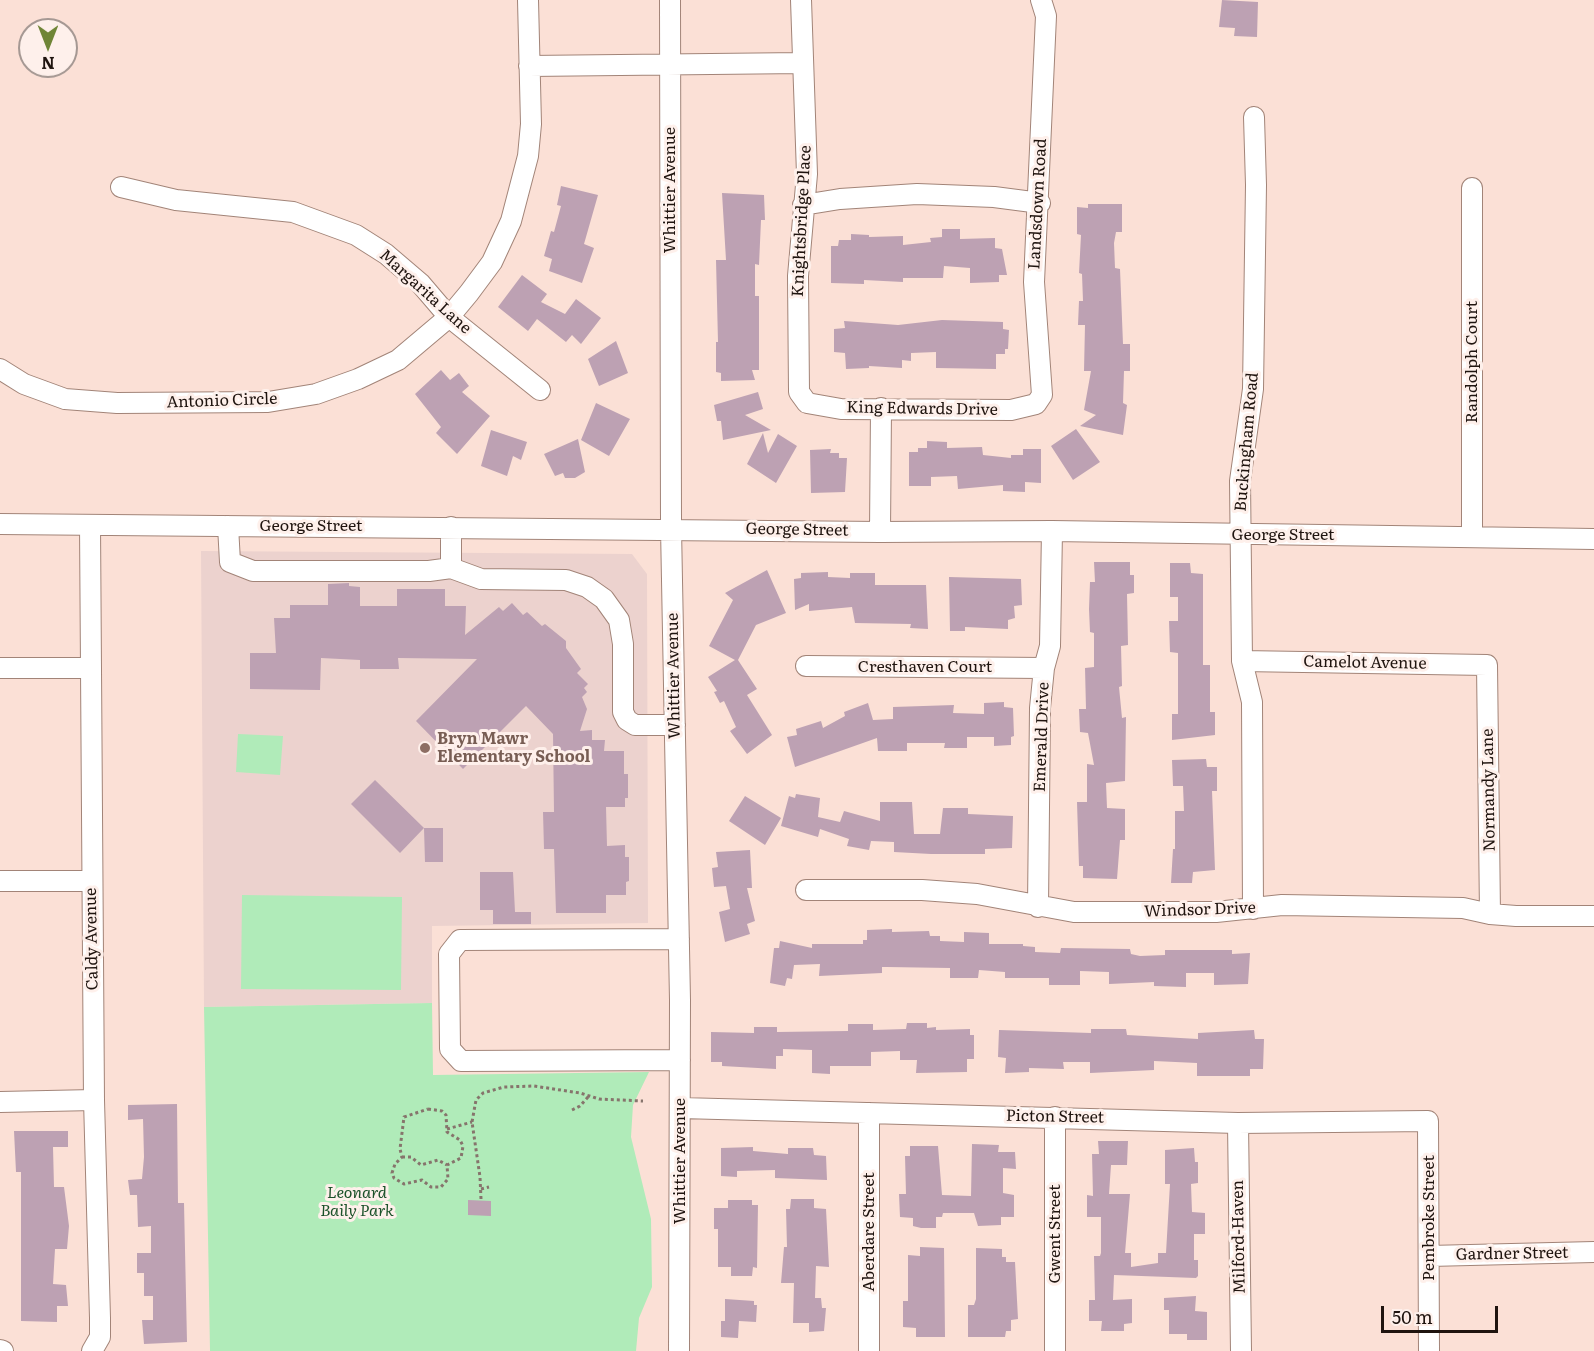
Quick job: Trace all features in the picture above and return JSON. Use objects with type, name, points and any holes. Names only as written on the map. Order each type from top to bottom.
[{"type":"street","name":"Antonio Circle","points":[[0,369],[24,384],[64,399],[117,403],[268,402],[316,394],[358,380],[398,360],[448,317],[492,262],[517,202],[528,156],[531,124],[528,0]]},
{"type":"street","name":"Whittier Avenue","points":[[670,0],[671,528],[681,1108],[679,1351]]},
{"type":"street","name":"Knightsbridge Place","points":[[801,0],[807,174],[798,276],[798,378],[799,392],[807,403]]},
{"type":"street","name":"Landsdown Road","points":[[1036,404],[1042,395],[1035,282],[1046,16],[1041,1]]},
{"type":"street","points":[[529,66],[802,63]]},
{"type":"street","name":"Buckingham Road","points":[[1253,909],[1252,702],[1242,661],[1240,481],[1253,389],[1256,185],[1254,117]]},
{"type":"street","name":"Margarita Lane","points":[[121,187],[176,200],[293,212],[356,235],[386,254],[420,283],[448,317],[540,390]]},
{"type":"street","name":"Randolph Court","points":[[1472,188],[1472,536]]},
{"type":"street","points":[[803,205],[840,199],[917,194],[994,197],[1040,203]]},
{"type":"street","name":"King Edwards Drive","points":[[807,403],[841,409],[1011,410],[1036,404]]},
{"type":"street","points":[[880,532],[881,408]]},
{"type":"street","name":"George Street","points":[[0,524],[671,528],[880,532],[1052,531],[1594,539]]},
{"type":"street","name":"Caldy Avenue","points":[[90,525],[89,668],[94,1100],[100,1318],[100,1336],[91,1351]]},
{"type":"street","points":[[228,526],[230,562],[253,571],[429,571],[451,568],[461,574],[481,579],[566,580],[587,587],[604,599],[618,620],[623,644],[623,712],[627,720],[635,725],[675,725]]},
{"type":"street","points":[[451,527],[451,568]]},
{"type":"street","name":"Emerald Drive","points":[[1038,907],[1040,708],[1044,668],[1050,646],[1052,531]]},
{"type":"street","name":"Camelot Avenue","points":[[1242,661],[1487,665]]},
{"type":"street","name":"Normandy Lane","points":[[1487,665],[1490,914]]},
{"type":"street","name":"Cresthaven Court","points":[[806,666],[1044,668]]},
{"type":"street","points":[[0,668],[89,668]]},
{"type":"street","points":[[0,881],[92,881]]},
{"type":"street","name":"Windsor Drive","points":[[806,890],[922,890],[1010,899],[1038,907],[1074,912],[1253,909],[1282,905],[1463,908],[1490,914],[1594,916]]},
{"type":"street","points":[[679,939],[460,940],[449,954],[450,1049],[461,1061],[680,1060]]},
{"type":"street","points":[[0,1102],[94,1100]]},
{"type":"street","name":"Picton Street","points":[[681,1108],[1054,1116],[1238,1123],[1428,1121]]},
{"type":"street","name":"Aberdare Street","points":[[869,1113],[869,1351]]},
{"type":"street","name":"Gwent Street","points":[[1054,1116],[1055,1351]]},
{"type":"street","name":"Pembroke Street","points":[[1428,1121],[1429,1351]]},
{"type":"street","name":"Milford-Haven","points":[[1238,1123],[1241,1351]]},
{"type":"street","name":"Gardner Street","points":[[1429,1256],[1594,1252]]},
{"type":"path","points":[[481,1199],[472,1122],[476,1100],[483,1093],[504,1087],[556,1089],[588,1097],[643,1101]]},
{"type":"path","points":[[572,1110],[580,1106],[588,1097]]},
{"type":"path","points":[[402,1157],[403,1122],[408,1114],[428,1109],[442,1111],[446,1115],[447,1132],[460,1140],[463,1146],[461,1158],[447,1165]]},
{"type":"path","points":[[447,1129],[472,1122]]},
{"type":"path","points":[[402,1157],[411,1157],[421,1165],[438,1160],[447,1165],[448,1179],[441,1187],[432,1187],[422,1180],[404,1184],[394,1178],[392,1173],[394,1164],[402,1157]]},
{"type":"path","points":[[481,1189],[489,1187]]},
{"type":"shaded area","name":"Bryn Mawr Elementary School","points":[[201,551],[632,554],[647,574],[648,923],[432,926],[432,1003],[204,1007]]},
{"type":"green space","points":[[238,734],[283,736],[280,775],[236,772]]},
{"type":"green space","points":[[242,895],[402,897],[401,990],[241,989]]},
{"type":"green space","name":"Leonard Baily Park","points":[[432,1003],[433,1075],[649,1072],[633,1105],[631,1137],[651,1219],[652,1287],[639,1318],[636,1351],[210,1351],[204,1007]]},
{"type":"building","points":[[1222,0],[1258,2],[1257,37],[1234,36],[1235,28],[1219,27]]},
{"type":"building","points":[[561,186],[598,195],[584,244],[594,248],[582,283],[549,271],[552,259],[544,256],[561,206],[557,205]]},
{"type":"building","points":[[722,193],[764,195],[765,220],[761,220],[759,265],[755,264],[755,296],[759,296],[759,370],[752,370],[755,380],[721,381],[721,373],[716,372],[716,342],[718,342],[716,260],[726,260]]},
{"type":"building","points":[[1088,204],[1122,204],[1122,232],[1116,232],[1114,243],[1115,268],[1120,269],[1123,344],[1130,344],[1130,371],[1124,371],[1123,403],[1127,405],[1123,435],[1080,426],[1096,415],[1084,410],[1091,371],[1084,371],[1085,325],[1078,325],[1079,301],[1083,301],[1082,274],[1079,273],[1081,235],[1077,234],[1077,207],[1088,208]]},
{"type":"building","points":[[942,229],[960,229],[960,239],[995,238],[995,248],[1002,249],[1007,275],[999,275],[999,282],[970,283],[970,268],[944,266],[943,278],[903,278],[903,282],[864,280],[864,284],[831,283],[831,246],[838,246],[839,240],[851,240],[851,234],[869,235],[869,237],[903,236],[903,245],[931,242],[930,238],[942,237]]},
{"type":"building","points":[[522,275],[547,294],[541,302],[565,314],[576,299],[601,318],[581,344],[572,335],[566,342],[537,319],[528,331],[498,307]]},
{"type":"building","points":[[942,320],[1003,322],[1003,329],[1009,330],[1008,349],[1005,349],[1005,354],[996,354],[996,369],[936,368],[936,352],[911,353],[911,361],[902,360],[902,368],[869,366],[869,368],[846,369],[845,353],[834,352],[834,329],[845,328],[844,321],[898,325]]},
{"type":"building","points":[[616,341],[628,373],[599,386],[588,359]]},
{"type":"building","points":[[441,370],[450,380],[459,373],[469,386],[462,392],[490,416],[457,454],[436,433],[441,427],[415,394]]},
{"type":"building","points":[[758,392],[763,409],[745,415],[771,430],[723,440],[721,421],[717,421],[714,405]]},
{"type":"building","points":[[596,403],[630,419],[609,456],[581,440]]},
{"type":"building","points":[[1076,429],[1100,462],[1073,480],[1051,446]]},
{"type":"building","points":[[491,430],[527,442],[521,460],[513,456],[507,476],[481,466]]},
{"type":"building","points":[[763,433],[768,453],[778,434],[797,446],[776,483],[747,464]]},
{"type":"building","points":[[578,439],[585,472],[575,478],[565,478],[563,473],[555,476],[544,454]]},
{"type":"building","points":[[927,441],[947,442],[947,448],[982,447],[983,455],[1011,458],[1011,455],[1023,455],[1023,449],[1041,449],[1041,483],[1025,482],[1025,492],[1003,491],[1003,485],[958,489],[957,476],[931,477],[931,486],[909,486],[909,452],[918,452],[918,448],[927,448]]},
{"type":"building","points":[[831,449],[830,453],[839,453],[839,458],[847,458],[845,492],[811,493],[810,450]]},
{"type":"building","points":[[1094,562],[1130,562],[1130,575],[1134,575],[1134,593],[1127,594],[1128,645],[1121,646],[1122,686],[1119,687],[1122,718],[1126,717],[1125,781],[1106,783],[1107,808],[1125,809],[1125,840],[1120,840],[1117,879],[1083,878],[1083,866],[1079,866],[1077,802],[1087,802],[1087,764],[1094,765],[1088,733],[1080,732],[1079,709],[1086,709],[1085,668],[1094,667],[1094,633],[1090,632],[1089,609],[1090,582],[1095,582]]},
{"type":"building","points":[[1170,563],[1190,563],[1191,573],[1203,574],[1203,665],[1210,665],[1210,712],[1215,712],[1215,735],[1172,740],[1172,714],[1178,714],[1178,653],[1170,652],[1169,621],[1178,621],[1178,597],[1170,597]]},
{"type":"building","points":[[767,570],[786,613],[756,625],[738,660],[757,689],[747,695],[772,735],[747,754],[730,731],[736,727],[724,701],[720,703],[714,692],[717,691],[708,677],[735,660],[709,646],[733,600],[725,593]]},
{"type":"building","points":[[828,572],[828,577],[850,578],[850,573],[875,573],[875,585],[926,585],[928,629],[910,628],[911,624],[855,623],[852,607],[809,611],[809,604],[795,610],[794,579],[801,578],[801,573]]},
{"type":"building","points":[[949,577],[1021,579],[1022,605],[1014,606],[1015,618],[1008,620],[1008,629],[965,627],[965,631],[950,631]]},
{"type":"building","points":[[349,583],[349,586],[360,587],[360,606],[397,606],[397,589],[445,589],[445,606],[466,606],[465,635],[499,607],[503,611],[512,603],[523,615],[527,612],[542,626],[545,624],[566,641],[566,648],[581,669],[577,673],[588,684],[584,688],[587,692],[582,697],[587,709],[580,731],[592,730],[592,740],[605,740],[604,751],[624,751],[624,774],[628,774],[628,798],[625,798],[625,807],[606,807],[607,846],[625,845],[625,857],[629,857],[629,881],[626,882],[626,895],[606,895],[606,913],[556,913],[554,849],[544,849],[543,812],[554,812],[553,734],[526,706],[463,769],[416,721],[477,659],[398,658],[399,669],[360,669],[360,660],[321,658],[320,690],[250,689],[250,653],[276,653],[274,618],[290,618],[290,605],[328,605],[328,584]]},
{"type":"building","points":[[1004,702],[1004,707],[1013,708],[1014,736],[1011,737],[1011,745],[994,746],[994,737],[967,737],[967,748],[944,748],[945,743],[907,743],[907,751],[878,751],[877,738],[795,767],[787,737],[797,735],[796,729],[821,721],[823,728],[845,716],[844,712],[868,703],[873,720],[893,719],[893,707],[954,705],[953,713],[984,714],[984,703]]},
{"type":"building","points":[[1206,759],[1207,767],[1217,767],[1217,791],[1212,791],[1215,870],[1193,872],[1192,883],[1171,883],[1173,849],[1175,849],[1175,811],[1184,811],[1183,786],[1173,786],[1172,760]]},
{"type":"building","points":[[375,780],[424,828],[400,853],[351,804]]},
{"type":"building","points":[[796,794],[820,798],[818,817],[840,822],[844,811],[880,821],[880,802],[912,802],[914,834],[940,834],[943,808],[968,808],[968,814],[1013,816],[1012,848],[985,849],[985,854],[931,854],[894,852],[894,842],[871,841],[869,850],[847,846],[849,839],[820,829],[818,837],[781,826],[789,796],[795,798]]},
{"type":"building","points":[[745,796],[781,818],[765,845],[729,821]]},
{"type":"building","points":[[424,828],[443,828],[443,862],[425,862]]},
{"type":"building","points":[[750,850],[752,888],[747,888],[755,921],[747,924],[750,934],[725,942],[719,912],[730,909],[726,886],[714,887],[712,868],[718,867],[716,852]]},
{"type":"building","points":[[480,872],[513,872],[515,912],[531,912],[531,924],[493,924],[493,910],[480,910]]},
{"type":"building","points":[[892,929],[892,932],[929,931],[930,936],[940,936],[940,941],[964,942],[964,932],[989,933],[989,944],[1023,944],[1023,946],[1035,947],[1035,952],[1060,953],[1061,948],[1130,949],[1131,954],[1140,956],[1165,955],[1165,950],[1232,950],[1232,954],[1250,953],[1248,984],[1214,985],[1214,973],[1186,973],[1186,987],[1154,986],[1154,982],[1109,984],[1109,972],[1080,971],[1080,985],[1049,985],[1049,978],[1005,978],[1005,972],[979,970],[978,978],[950,978],[950,968],[882,967],[882,973],[819,976],[820,964],[794,965],[792,979],[787,978],[785,986],[770,983],[774,948],[779,948],[780,941],[812,948],[812,944],[863,944],[863,940],[867,940],[867,930]]},
{"type":"building","points":[[907,1023],[927,1023],[927,1028],[936,1027],[936,1030],[970,1029],[970,1035],[974,1035],[974,1059],[967,1059],[967,1072],[916,1073],[917,1060],[900,1060],[900,1051],[871,1052],[871,1066],[830,1066],[830,1074],[812,1073],[812,1050],[783,1049],[783,1056],[776,1056],[776,1069],[722,1066],[722,1062],[711,1062],[711,1032],[754,1033],[754,1027],[777,1027],[777,1032],[848,1031],[848,1024],[873,1024],[873,1030],[906,1029]]},
{"type":"building","points":[[1091,1029],[1126,1029],[1127,1035],[1198,1039],[1198,1033],[1254,1030],[1255,1039],[1264,1039],[1263,1069],[1250,1069],[1250,1076],[1197,1076],[1197,1063],[1154,1061],[1154,1070],[1090,1073],[1090,1062],[1063,1062],[1064,1069],[1029,1068],[1029,1072],[1005,1073],[1006,1058],[998,1057],[999,1030],[1091,1033]]},
{"type":"building","points":[[177,1104],[178,1203],[184,1203],[187,1342],[144,1344],[142,1320],[153,1320],[153,1296],[144,1296],[144,1273],[137,1273],[137,1253],[151,1253],[151,1226],[138,1227],[137,1195],[130,1195],[128,1180],[142,1179],[144,1157],[143,1119],[128,1120],[128,1105]]},
{"type":"building","points":[[14,1131],[68,1131],[68,1147],[53,1147],[54,1187],[64,1187],[69,1226],[67,1249],[55,1249],[53,1284],[66,1285],[68,1306],[57,1306],[57,1322],[21,1321],[21,1172],[16,1172]]},
{"type":"building","points":[[1098,1141],[1128,1141],[1127,1165],[1111,1165],[1109,1194],[1130,1194],[1125,1253],[1131,1253],[1131,1267],[1158,1263],[1158,1253],[1166,1253],[1170,1184],[1165,1184],[1165,1150],[1194,1148],[1195,1162],[1198,1162],[1198,1183],[1191,1184],[1192,1212],[1205,1213],[1205,1234],[1194,1234],[1194,1260],[1198,1260],[1196,1278],[1114,1275],[1113,1300],[1132,1299],[1132,1323],[1124,1324],[1124,1331],[1101,1331],[1102,1321],[1089,1321],[1089,1300],[1095,1300],[1094,1256],[1100,1256],[1101,1253],[1101,1217],[1087,1217],[1087,1195],[1093,1196],[1092,1154],[1099,1154]]},
{"type":"building","points":[[972,1144],[999,1145],[998,1152],[1015,1152],[1016,1169],[1003,1168],[1003,1193],[1014,1195],[1014,1217],[1001,1217],[1001,1225],[978,1226],[974,1213],[943,1213],[942,1217],[936,1217],[936,1228],[921,1228],[913,1226],[913,1218],[900,1217],[899,1194],[906,1194],[905,1156],[910,1156],[910,1146],[938,1146],[942,1195],[971,1196]]},
{"type":"building","points":[[753,1147],[753,1151],[788,1154],[788,1148],[813,1148],[814,1155],[826,1156],[827,1180],[775,1178],[775,1170],[737,1171],[737,1177],[721,1176],[721,1148]]},
{"type":"building","points":[[791,1199],[814,1199],[814,1208],[826,1209],[829,1267],[816,1266],[815,1298],[821,1298],[822,1308],[826,1308],[824,1331],[809,1332],[809,1323],[793,1323],[794,1283],[781,1283],[784,1247],[787,1247],[786,1209],[790,1209]]},
{"type":"building","points":[[468,1200],[491,1201],[491,1216],[468,1215]]},
{"type":"building","points":[[728,1200],[752,1200],[752,1205],[758,1205],[757,1268],[753,1267],[752,1276],[731,1276],[731,1267],[718,1267],[718,1229],[714,1229],[714,1208],[728,1208]]},
{"type":"building","points":[[920,1247],[944,1248],[945,1337],[916,1337],[916,1328],[903,1327],[903,1301],[908,1301],[908,1255],[920,1256]]},
{"type":"building","points":[[976,1248],[1002,1249],[1002,1257],[1006,1257],[1006,1262],[1015,1262],[1018,1319],[1011,1320],[1011,1331],[1006,1331],[1005,1337],[968,1337],[968,1305],[974,1305],[976,1299]]},
{"type":"building","points":[[1196,1296],[1195,1311],[1207,1312],[1207,1340],[1187,1340],[1187,1334],[1169,1334],[1169,1310],[1164,1310],[1164,1298]]},
{"type":"building","points":[[725,1299],[754,1301],[754,1305],[757,1305],[756,1322],[739,1321],[738,1338],[721,1337],[721,1321],[725,1321]]},
{"type":"place","name":"Bryn Mawr Elementary School","points":[[425,748]]}]
